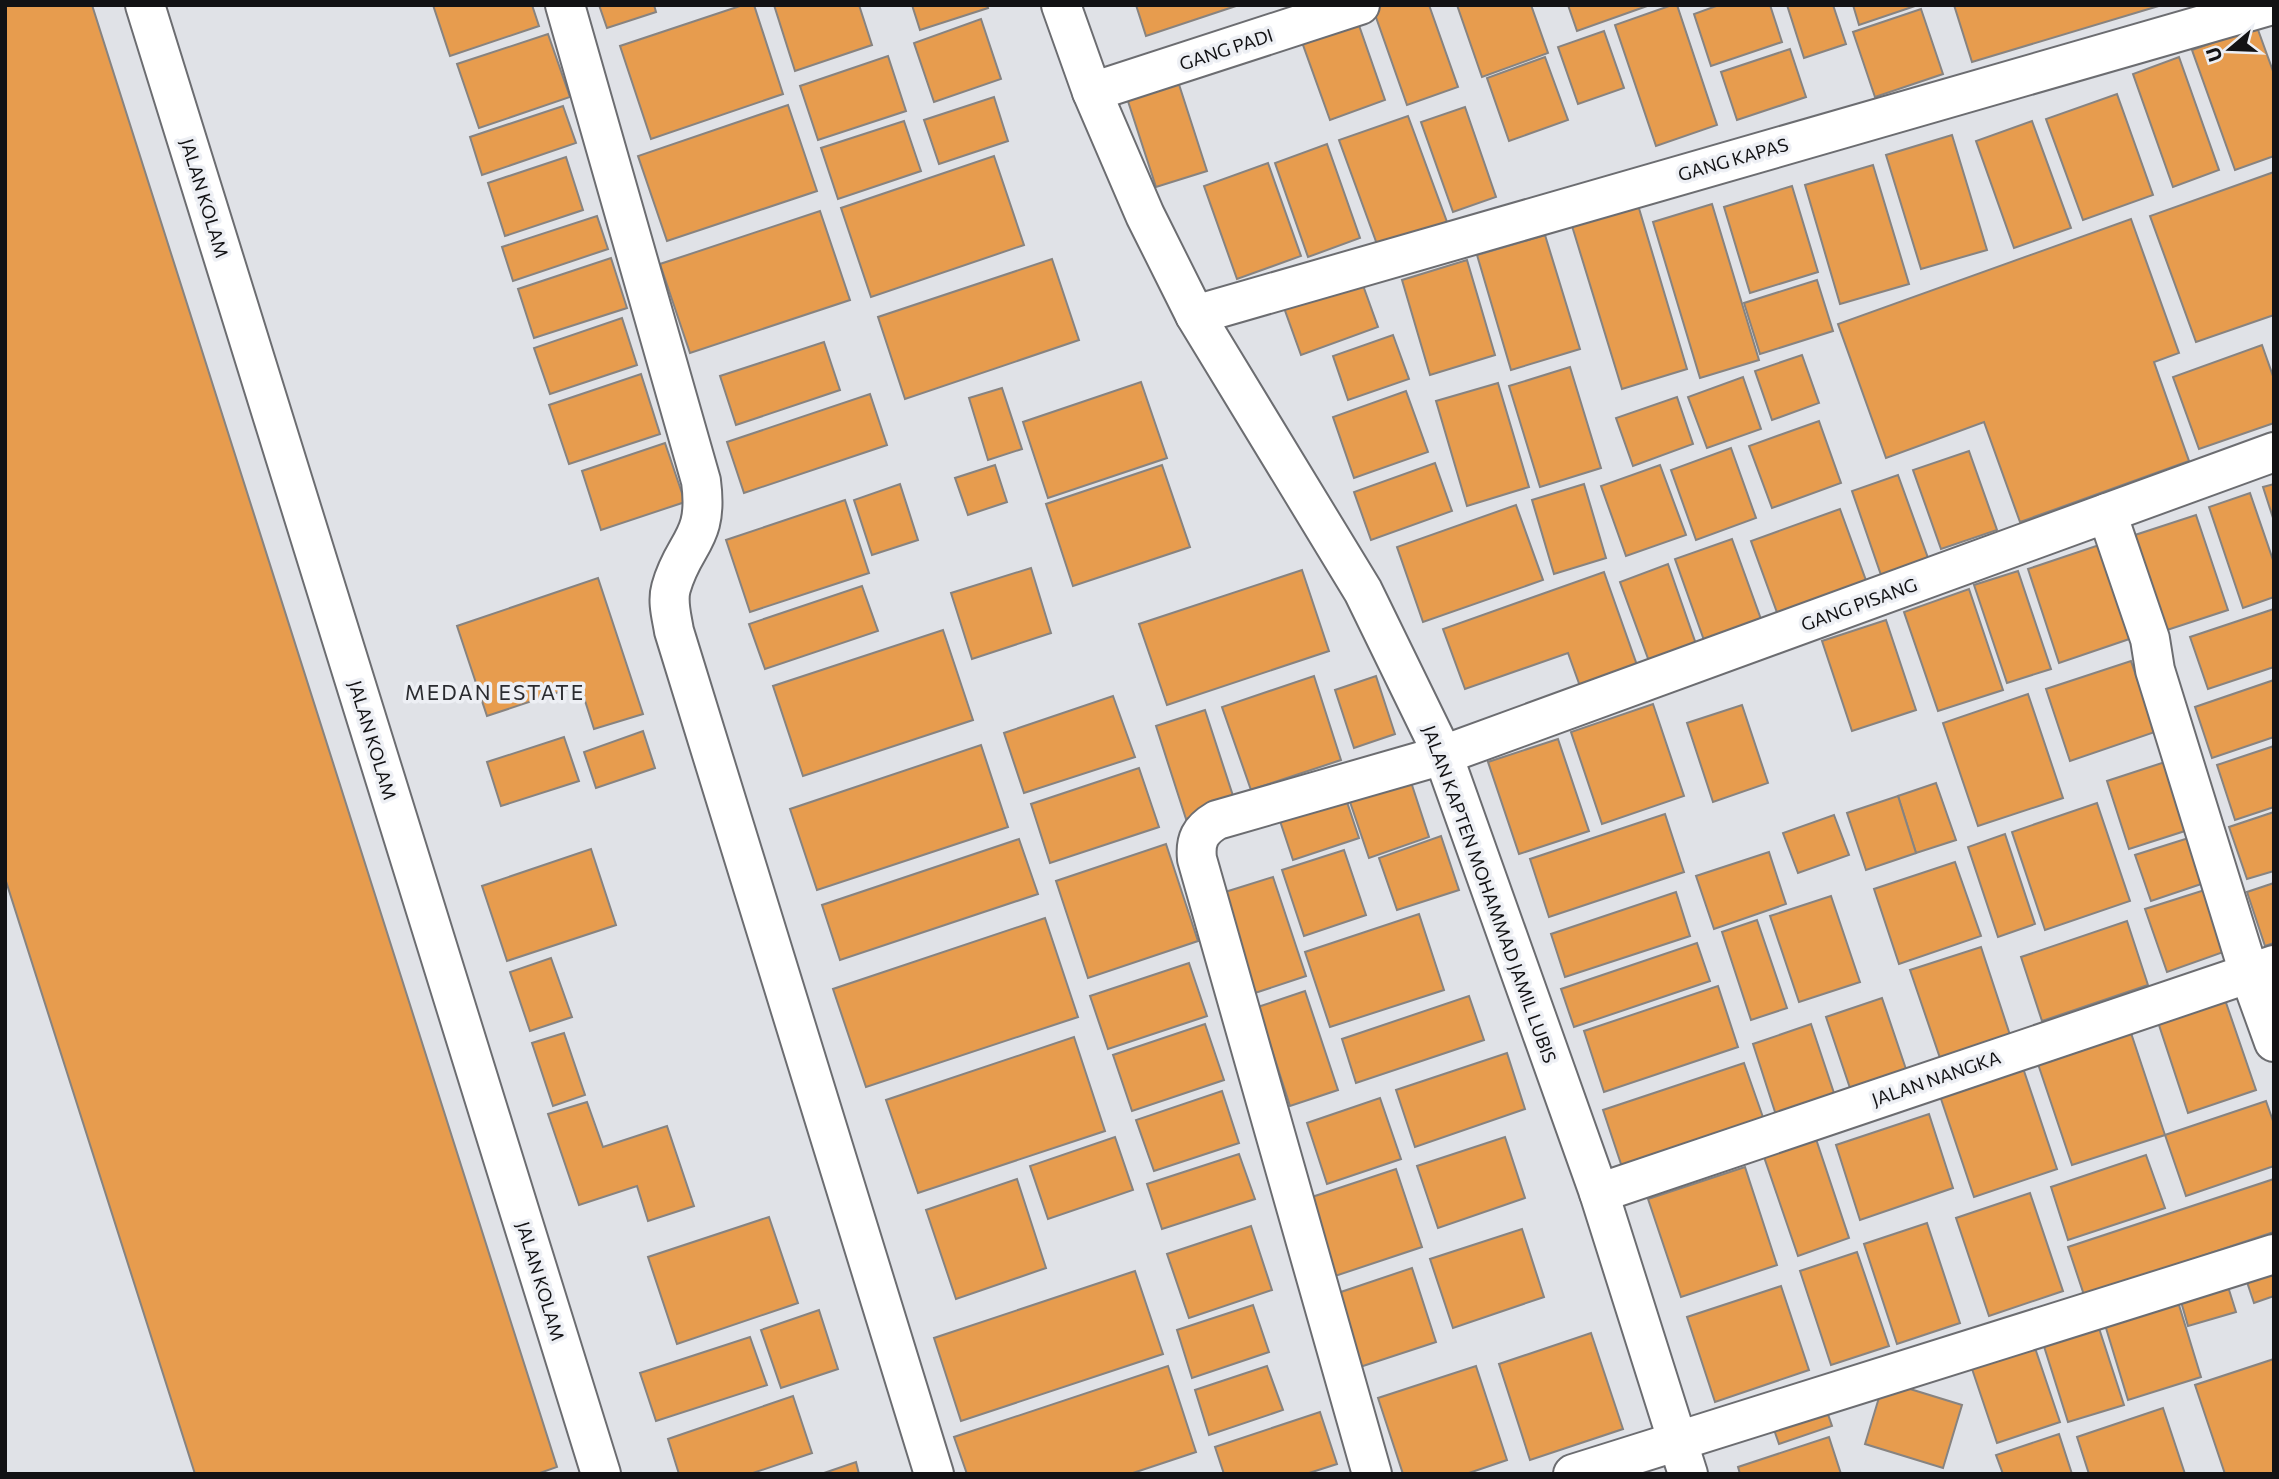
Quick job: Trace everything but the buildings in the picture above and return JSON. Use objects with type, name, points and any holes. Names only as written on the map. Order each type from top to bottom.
[{"type":"street","name":"JALAN KOLAM","points":[[145,5],[601,1474]]},
{"type":"street","points":[[565,5],[701,481],[702,522],[670,590],[674,631],[934,1474]]},
{"type":"street","name":"JALAN KAPTEN MOHAMMAD JAMIL LUBIS","points":[[1061,5],[1092,92],[1145,215],[1195,315],[1363,591],[1443,755],[1599,1193],[1683,1457]]},
{"type":"street","name":"GANG PADI","points":[[1092,92],[1360,5]]},
{"type":"street","name":"GANG KAPAS","points":[[1195,315],[2272,5]]},
{"type":"street","name":"GANG PISANG","points":[[1372,1474],[1197,859],[1195,845],[1200,834],[1217,820],[1443,755],[2274,452]]},
{"type":"street","points":[[2108,513],[2150,639],[2155,670],[2261,969],[2274,1042]]},
{"type":"street","name":"JALAN NANGKA","points":[[1599,1193],[2261,969]]},
{"type":"street","points":[[1573,1474],[1683,1457],[2274,1254]]},
{"type":"district","name":"MEDAN ESTATE","points":[[495,691]]}]
